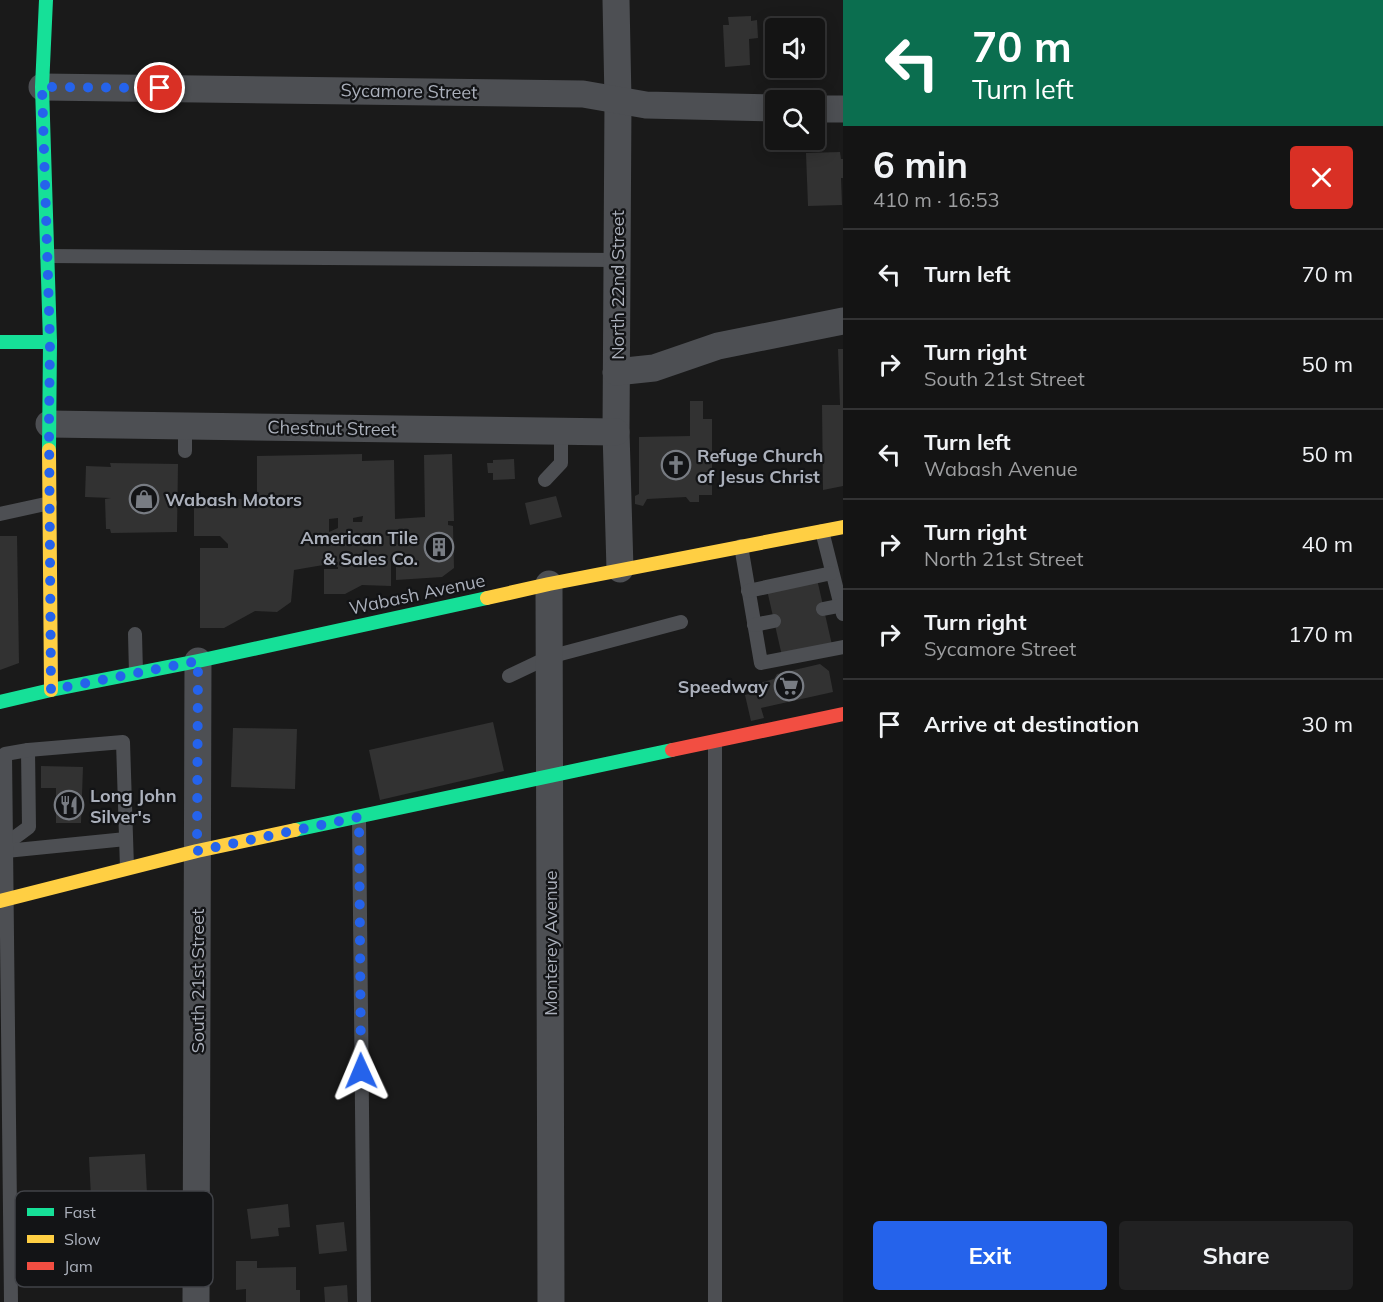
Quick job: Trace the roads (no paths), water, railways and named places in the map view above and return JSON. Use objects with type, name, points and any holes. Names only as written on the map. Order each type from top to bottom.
[{"type":"street","points":[[46,0],[42,87],[50,342],[51,690]]},
{"type":"street","name":"North 22nd Street","points":[[616,0],[618,100],[616,432],[620,569]]},
{"type":"street","name":"Sycamore Street","points":[[42,87],[583,94],[646,105],[765,108]]},
{"type":"street","points":[[825,109],[843,109]]},
{"type":"street","points":[[616,372],[654,368],[718,346],[843,321]]},
{"type":"street","points":[[0,342],[50,342]]},
{"type":"street","name":"Chestnut Street","points":[[49,424],[185,438],[616,432]]},
{"type":"street","name":"Wabash Avenue","points":[[0,702],[620,569],[843,527]]},
{"type":"street","name":"Monterey Avenue","points":[[549,584],[551,1302]]},
{"type":"street","name":"South 21st Street","points":[[196,1191],[198,661]]},
{"type":"street","points":[[3,901],[197,851],[843,714]]},
{"type":"street","name":"South 21st Street","points":[[196,1287],[196,1302]]},
{"type":"lane","points":[[47,256],[617,260]]},
{"type":"lane","points":[[545,480],[561,463],[561,431]]},
{"type":"lane","points":[[0,514],[50,503]]},
{"type":"lane","points":[[822,531],[842,608],[823,609]]},
{"type":"lane","points":[[741,546],[761,663],[843,647]]},
{"type":"lane","points":[[748,591],[832,573]]},
{"type":"lane","points":[[754,625],[774,621]]},
{"type":"lane","points":[[509,676],[549,657],[681,622]]},
{"type":"lane","points":[[135,634],[136,673]]},
{"type":"lane","points":[[11,1302],[3,901],[6,848],[5,754],[123,742],[127,868]]},
{"type":"lane","points":[[714,1302],[715,742]]},
{"type":"lane","points":[[6,848],[29,826],[28,750]]},
{"type":"lane","points":[[359,817],[364,1302]]},
{"type":"lane","points":[[6,848],[126,838]]},
{"type":"place","name":"Refuge Church of Jesus Christ","points":[[676,465]]},
{"type":"place","name":"Wabash Motors","points":[[144,499]]},
{"type":"place","name":"American Tile & Sales Co.","points":[[439,547]]},
{"type":"place","name":"Speedway","points":[[789,686]]},
{"type":"place","name":"Long John Silver's","points":[[69,805]]}]
